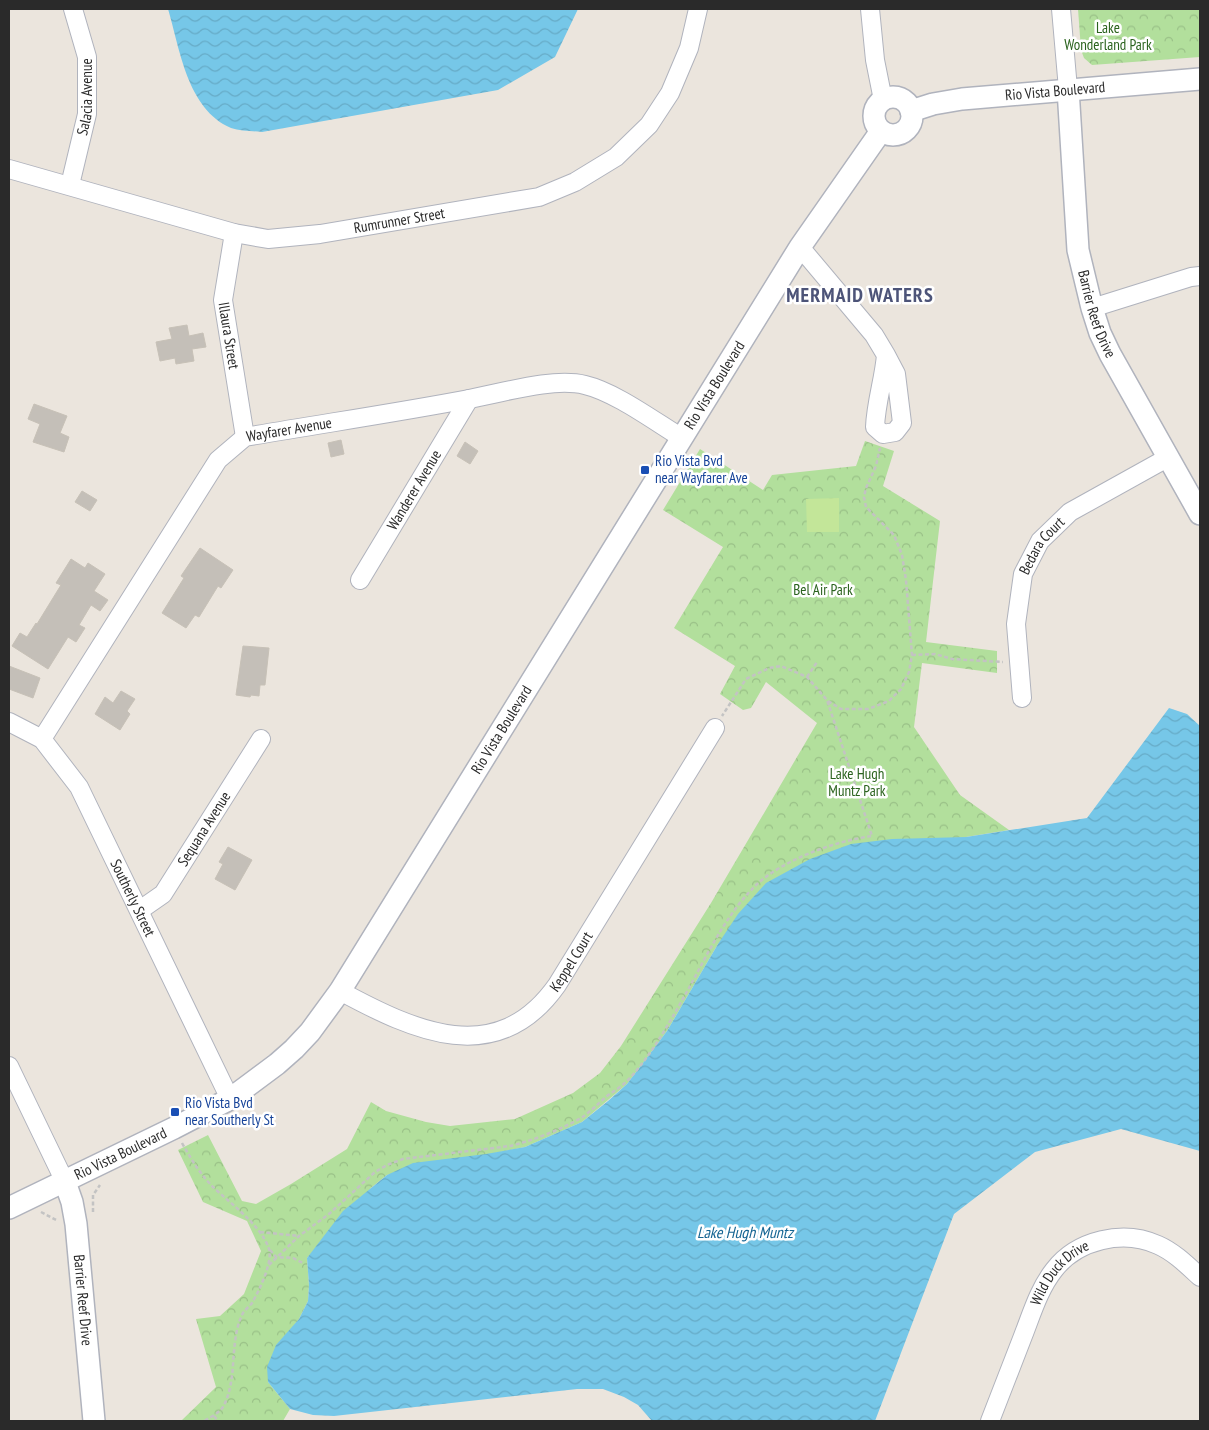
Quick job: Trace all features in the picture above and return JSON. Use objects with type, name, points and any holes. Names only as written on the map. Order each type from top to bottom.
[{"type":"street","name":"Salacia Avenue","points":[[70,185],[87,114],[87,57],[73,9]]},
{"type":"street","name":"Rumrunner Street","points":[[9,169],[234,233],[268,239],[320,234],[539,197],[575,182],[616,157],[649,125],[670,93],[689,48],[698,9]]},
{"type":"street","points":[[870,9],[875,60],[883,100]]},
{"type":"street","points":[[1061,9],[1068,89]]},
{"type":"street","name":"Rio Vista Boulevard","points":[[911,111],[934,104],[962,99],[1200,79]]},
{"type":"street","name":"Barrier Reef Drive","points":[[1068,89],[1078,250],[1092,308],[1100,333],[1110,354],[1200,514]]},
{"type":"street","points":[[895,97],[909,106],[911,111],[910,124],[900,134],[887,134],[877,126],[874,113],[877,106],[883,100],[895,97]]},
{"type":"street","name":"Rio Vista Boulevard","points":[[9,1208],[230,1099],[277,1064],[310,1032],[340,991],[800,247],[881,131]]},
{"type":"street","name":"Illaura Street","points":[[234,233],[223,300],[245,437]]},
{"type":"street","points":[[800,247],[874,335],[886,355],[896,374],[902,423],[895,432],[883,434],[875,426],[886,355]]},
{"type":"street","points":[[1092,308],[1191,277],[1200,276]]},
{"type":"street","name":"Wayfarer Avenue","points":[[42,739],[218,460],[245,437],[546,384],[567,382],[584,384],[609,394],[682,438]]},
{"type":"street","name":"Wanderer Avenue","points":[[360,580],[469,399]]},
{"type":"street","name":"Bedara Court","points":[[1022,698],[1016,624],[1023,574],[1040,541],[1070,512],[1169,457]]},
{"type":"street","name":"Southerly Street","points":[[9,722],[42,739],[79,787],[230,1099]]},
{"type":"street","name":"Keppel Court","points":[[340,991],[400,1019],[428,1030],[452,1036],[486,1035],[502,1030],[527,1017],[548,998],[557,985],[715,728]]},
{"type":"street","name":"Sequana Avenue","points":[[140,910],[163,894],[260,739]]},
{"type":"street","points":[[9,1066],[64,1182]]},
{"type":"street","name":"Barrier Reef Drive","points":[[64,1182],[72,1202],[76,1224],[94,1421]]},
{"type":"street","name":"Wild Duck Drive","points":[[990,1421],[1037,1299],[1054,1270],[1064,1259],[1092,1243],[1108,1239],[1142,1239],[1170,1251],[1200,1277]]},
{"type":"path","points":[[715,728],[738,688],[746,679],[769,668],[781,666],[807,677],[827,700],[841,709],[868,709],[889,701],[901,689],[909,672],[912,655],[902,555],[894,535],[866,507],[864,497],[876,466],[883,434]]},
{"type":"path","points":[[912,655],[935,654],[952,659],[1019,662]]},
{"type":"path","points":[[807,677],[817,662]]},
{"type":"path","points":[[827,700],[872,836],[876,841]]},
{"type":"path","points":[[204,1421],[214,1416],[224,1406],[232,1379],[236,1336],[242,1314],[251,1304],[269,1265],[299,1236],[329,1214],[375,1172],[387,1165],[402,1159],[510,1146],[527,1142],[584,1116],[628,1080],[645,1058],[688,989],[715,940],[740,904],[756,886],[770,874],[818,850],[850,839],[872,836]]},
{"type":"path","points":[[175,1147],[182,1144],[197,1168],[259,1232],[276,1257],[293,1258],[303,1263]]},
{"type":"path","points":[[93,1212],[93,1195],[96,1188],[103,1181]]},
{"type":"path","points":[[259,1232],[299,1236]]},
{"type":"path","points":[[269,1265],[270,1250]]},
{"type":"path","points":[[214,1416],[218,1421]]},
{"type":"green space","name":"Lake Wonderland Park","points":[[1078,9],[1200,9],[1200,57],[1092,65],[1084,58],[1081,50]]},
{"type":"green space","points":[[865,441],[894,451],[883,486],[940,521],[926,642],[997,651],[997,673],[922,663],[914,727],[960,795],[1009,830],[966,837],[718,944],[667,1031],[627,1084],[582,1122],[525,1147],[387,1175],[372,1187],[307,1258],[308,1301],[299,1319],[290,1331],[268,1382],[290,1409],[283,1421],[181,1421],[216,1387],[196,1319],[220,1316],[244,1294],[261,1251],[247,1221],[203,1202],[178,1150],[208,1135],[242,1201],[256,1204],[347,1149],[371,1102],[386,1111],[426,1122],[450,1126],[515,1119],[573,1093],[600,1073],[621,1046],[711,903],[817,723],[766,682],[751,708],[743,710],[720,694],[735,666],[674,628],[723,547],[663,510],[700,449],[763,490],[772,475],[856,466]]},
{"type":"green space","points":[[839,498],[839,532],[807,532],[806,499]]},
{"type":"water","points":[[168,9],[578,9],[555,57],[498,90],[262,132],[231,128],[216,119],[204,107],[195,93],[188,76]]},
{"type":"water","name":"Lake Hugh Muntz","points":[[1169,708],[1187,714],[1200,726],[1200,1151],[1121,1129],[1035,1152],[954,1214],[875,1421],[652,1421],[638,1405],[603,1389],[577,1389],[334,1416],[313,1415],[290,1409],[268,1382],[267,1367],[276,1345],[299,1319],[308,1301],[307,1258],[343,1211],[387,1175],[413,1163],[525,1147],[582,1122],[627,1084],[667,1031],[718,944],[738,914],[766,883],[810,859],[851,844],[892,839],[966,837],[1087,818]]},
{"type":"building","points":[[187,325],[189,336],[203,333],[206,347],[192,349],[194,361],[176,364],[175,358],[160,361],[156,342],[172,339],[169,328]]},
{"type":"building","points":[[34,404],[67,416],[60,433],[69,437],[64,452],[33,442],[40,424],[28,419]]},
{"type":"building","points":[[341,440],[344,454],[331,457],[328,443]]},
{"type":"building","points":[[465,442],[478,451],[470,464],[457,456]]},
{"type":"building","points":[[82,491],[97,500],[90,511],[75,502]]},
{"type":"building","points":[[200,548],[233,570],[221,588],[218,586],[199,617],[195,615],[186,628],[162,613],[184,578],[181,576]]},
{"type":"building","points":[[71,559],[85,568],[88,563],[105,574],[94,591],[108,600],[100,611],[91,605],[79,625],[85,628],[76,642],[68,637],[48,669],[12,646],[20,633],[27,637],[37,624],[61,585],[56,583]]},
{"type":"building","points":[[243,646],[269,648],[265,685],[260,685],[259,696],[236,695]]},
{"type":"building","points":[[9,666],[40,678],[33,698],[9,689]]},
{"type":"building","points":[[121,691],[135,699],[127,711],[130,714],[120,730],[95,714],[105,697],[113,703]]},
{"type":"building","points":[[228,847],[252,860],[235,890],[215,879],[223,864],[219,862]]},
{"type":"place","name":"Rio Vista Bvd near Wayfarer Ave","points":[[645,470]]},
{"type":"place","name":"Rio Vista Bvd near Southerly St","points":[[175,1112]]},
{"type":"district","name":"MERMAID WATERS","points":[[860,295]]},
{"type":"park label","name":"Bel Air Park","points":[[823,590]]},
{"type":"park label","name":"Lake Hugh Muntz Park","points":[[857,782]]}]
